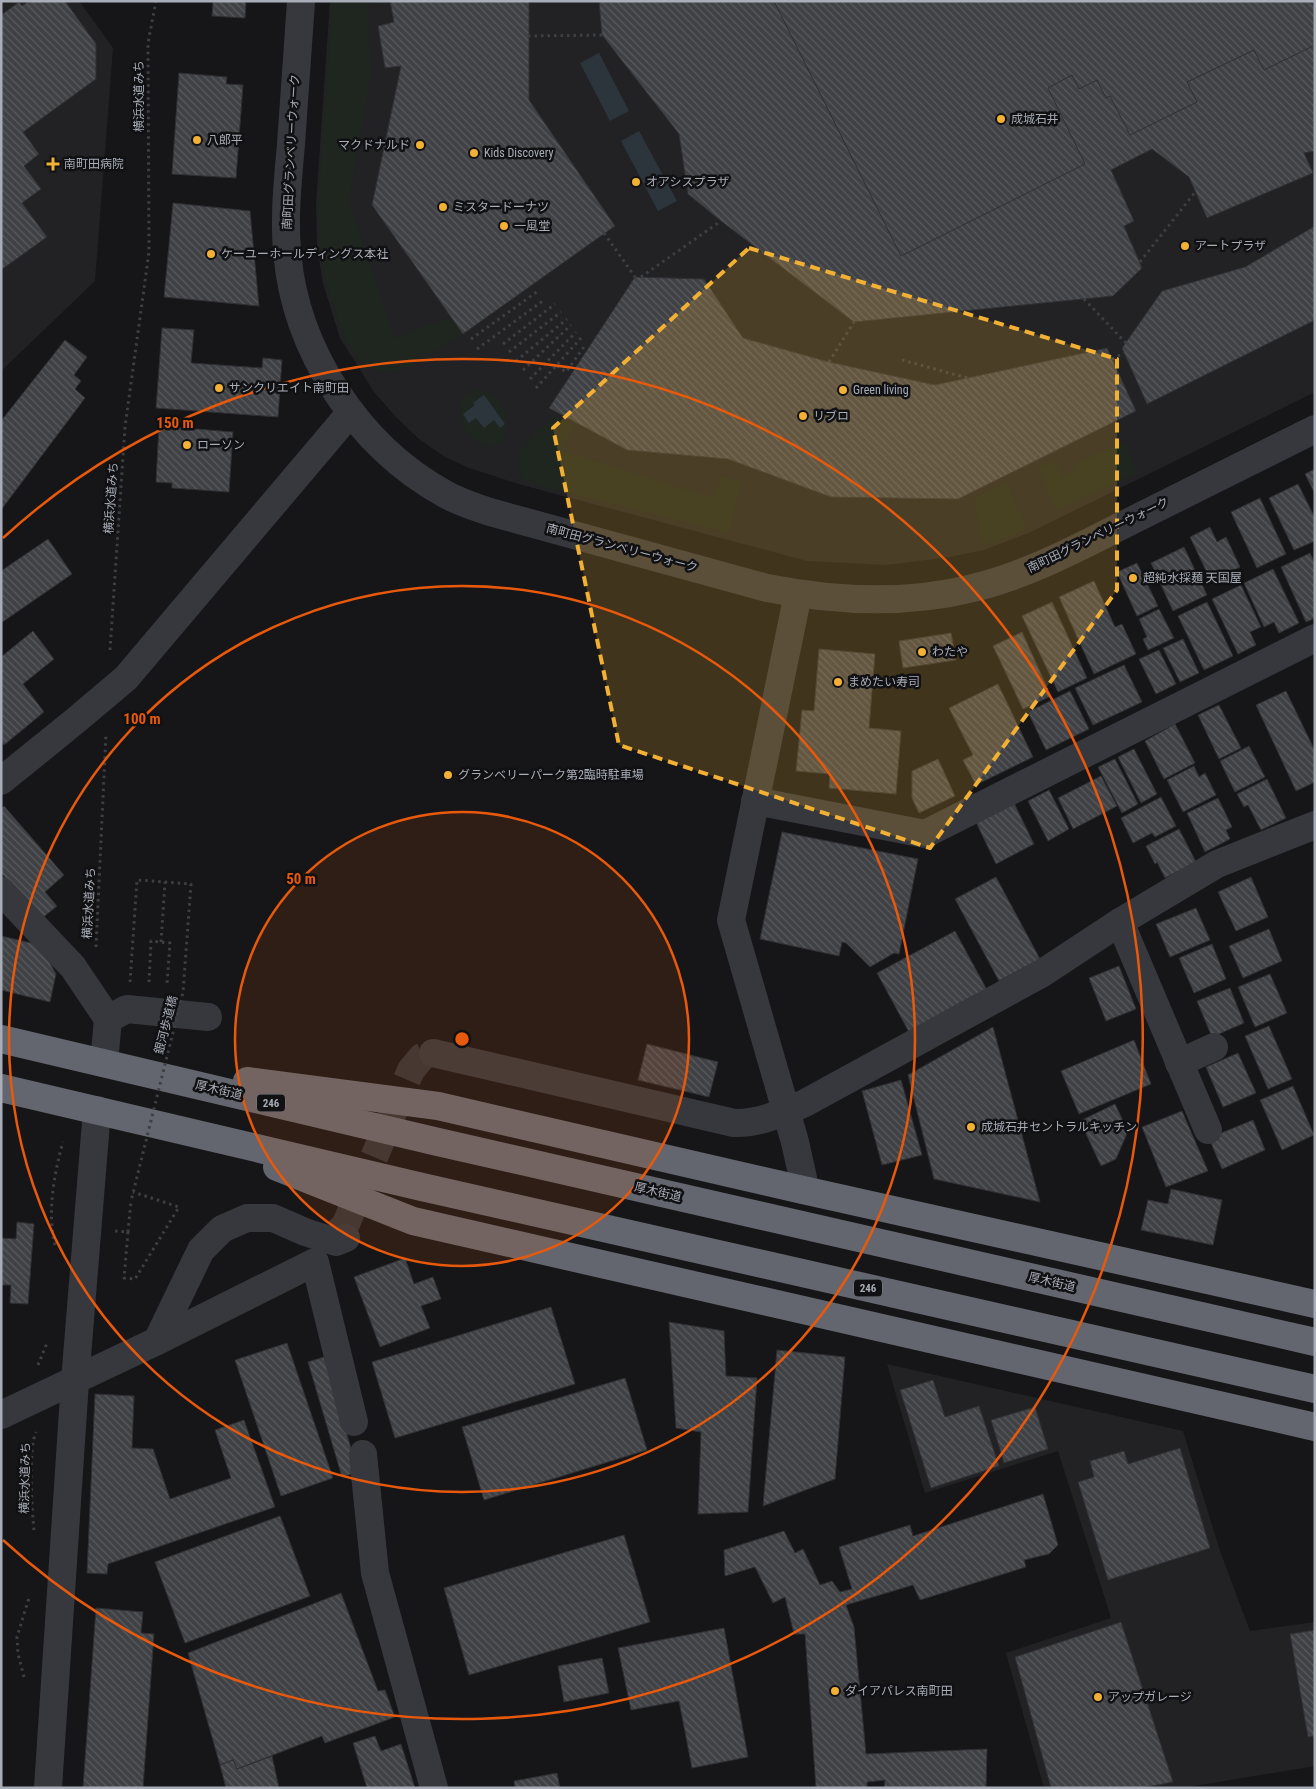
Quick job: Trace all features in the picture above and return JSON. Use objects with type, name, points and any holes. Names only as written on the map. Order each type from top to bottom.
[{"type":"highway","name":"厚木街道","points":[[1,1039],[438,1142],[1315,1342]]},
{"type":"highway","points":[[104,1063],[438,1106],[803,1190],[1315,1304]]},
{"type":"highway","name":"246","points":[[1,1088],[422,1187],[1315,1389]]},
{"type":"highway","points":[[185,1131],[414,1221],[1315,1427]]},
{"type":"street","name":"南町田グランベリーウォーク","points":[[301,1],[286,205],[287,250],[293,290],[303,325],[333,387],[351,412],[374,438],[401,463],[431,485],[460,501],[490,512],[758,585],[798,594],[856,600],[925,597],[972,589],[998,581],[1060,556],[1315,429]]},
{"type":"street","points":[[2,779],[126,678],[351,412]]},
{"type":"street","points":[[798,594],[731,920],[804,1178],[803,1190]]},
{"type":"street","points":[[755,801],[925,834],[1315,638]]},
{"type":"street","points":[[439,1056],[734,1124],[748,1124],[805,1103],[1042,974],[1120,922],[1217,864],[1315,825]]},
{"type":"street","points":[[1,891],[73,967],[108,1019],[104,1063]]},
{"type":"street","points":[[1120,922],[1208,1130]]},
{"type":"street","points":[[108,1019],[127,1009],[208,1018]]},
{"type":"street","points":[[1179,1063],[1214,1047]]},
{"type":"street","points":[[48,1788],[75,1381],[97,1110]]},
{"type":"street","points":[[157,1341],[201,1250],[222,1229],[247,1218],[273,1218],[328,1242]]},
{"type":"street","points":[[1,1415],[157,1341],[328,1242]]},
{"type":"street","points":[[328,1242],[354,1422]]},
{"type":"street","points":[[363,1454],[375,1573],[434,1788]]},
{"type":"path","name":"横浜水道みち","points":[[96,952],[107,694],[125,427],[149,252],[148,43],[156,1]]},
{"type":"path","points":[[528,36],[602,36]]},
{"type":"path","points":[[1140,262],[1196,191]]},
{"type":"path","points":[[641,277],[721,221]]},
{"type":"path","points":[[604,233],[635,277]]},
{"type":"path","points":[[471,340],[538,291]]},
{"type":"path","points":[[1084,298],[1126,343]]},
{"type":"path","points":[[477,348],[544,300]]},
{"type":"path","points":[[503,344],[555,304]]},
{"type":"path","points":[[509,352],[561,312]]},
{"type":"path","points":[[516,361],[566,319]]},
{"type":"path","points":[[829,362],[854,322]]},
{"type":"path","points":[[523,370],[571,325]]},
{"type":"path","points":[[530,379],[576,332]]},
{"type":"path","points":[[536,388],[581,338]]},
{"type":"path","points":[[557,366],[566,372],[586,344]]},
{"type":"path","points":[[1112,359],[1124,353]]},
{"type":"path","points":[[902,360],[968,378]]},
{"type":"path","name":"銀河歩道橋","points":[[128,1232],[131,1201],[183,992],[191,884],[137,880],[130,982]]},
{"type":"path","points":[[161,942],[165,882]]},
{"type":"path","points":[[148,982],[151,941],[170,943],[167,991]]},
{"type":"path","points":[[56,1252],[51,1229],[56,1166],[63,1142]]},
{"type":"path","points":[[111,1231],[128,1232],[124,1278],[135,1279],[179,1207],[134,1192]]},
{"type":"path","name":"横浜水道みち","points":[[34,1535],[31,1507],[33,1443],[35,1434],[43,1425],[44,1414],[36,1382],[37,1366],[49,1338]]},
{"type":"path","points":[[24,1686],[17,1637],[32,1590]]},
{"type":"highlighted area","points":[[749,248],[1117,359],[1117,590],[930,848],[619,745],[553,428]]},
{"type":"shaded area","name":"南町田病院","points":[[1,1],[79,1],[113,48],[95,281],[1,371]]},
{"type":"shaded area","points":[[330,1],[1315,1],[1315,392],[1031,532],[984,550],[950,557],[887,565],[807,561],[522,485],[469,468],[445,457],[419,439],[374,392],[340,338],[323,284],[317,246],[316,204]]},
{"type":"shaded area","points":[[333,1],[370,1],[368,6],[371,73],[349,201],[394,338],[452,317],[463,334],[408,367],[392,372],[376,370],[363,365],[344,337],[327,285],[319,245],[318,204]]},
{"type":"shaded area","points":[[599,53],[629,111],[610,121],[580,63]]},
{"type":"shaded area","points":[[639,131],[677,201],[658,211],[621,141]]},
{"type":"shaded area","points":[[480,389],[494,396],[500,402],[506,417],[507,425],[503,439],[489,448],[474,440],[463,423],[461,399],[470,392]]},
{"type":"shaded area","points":[[484,395],[505,424],[500,428],[494,420],[484,428],[476,418],[469,423],[463,414]]},
{"type":"shaded area","points":[[557,416],[574,426],[559,450],[714,498],[720,476],[742,482],[729,533],[524,482],[519,462],[521,450],[532,437]]},
{"type":"shaded area","points":[[1124,442],[1138,473],[1057,510],[1038,468],[1055,460],[1063,477],[1074,472],[1072,466]]},
{"type":"shaded area","points":[[1007,482],[1028,529],[983,545],[973,499]]},
{"type":"shaded area","name":"アップガレージ","points":[[887,1364],[1183,1431],[1220,1551],[1250,1631],[1315,1622],[1315,1766],[1182,1788],[1044,1788],[1006,1653],[1111,1618],[1058,1451],[925,1493]]},
{"type":"building","points":[[29,1],[65,1],[96,44],[96,79],[23,132],[39,154],[24,166],[41,189],[22,203],[47,237],[1,270],[1,15],[19,2],[22,6]]},
{"type":"building","points":[[213,1],[246,1],[245,18],[212,16]]},
{"type":"building","name":"Kids Discovery","points":[[390,1],[529,1],[529,100],[615,226],[463,334],[372,205],[401,66],[385,68],[378,26],[394,22]]},
{"type":"building","points":[[599,1],[1315,1],[1315,151],[1304,153],[1313,173],[1207,218],[1189,177],[1152,149],[1111,170],[1134,221],[1124,226],[1142,268],[1113,296],[854,322],[688,194],[679,134],[602,35]]},
{"type":"building","points":[[774,1],[1315,1],[1315,45],[1264,70],[1254,50],[1187,82],[1197,102],[1130,135],[1110,96],[1106,98],[1097,80],[1079,89],[1072,75],[1048,88],[1085,164],[901,256]]},
{"type":"building","points":[[179,73],[227,77],[226,84],[243,85],[236,178],[172,174]]},
{"type":"building","name":"ケーユーホールディングス本社","points":[[173,203],[250,211],[259,306],[164,297]]},
{"type":"building","points":[[1315,226],[1315,320],[1147,404],[1122,348],[1162,291],[1245,267]]},
{"type":"building","name":"Green living","points":[[635,277],[704,279],[743,338],[829,362],[935,385],[1107,348],[1136,411],[958,499],[831,497],[728,459],[627,450],[549,408]]},
{"type":"building","name":"サンクリエイト南町田","points":[[162,328],[194,330],[191,363],[262,368],[263,358],[282,360],[278,417],[156,408]]},
{"type":"building","points":[[65,340],[87,357],[74,375],[81,381],[75,389],[85,398],[1,510],[1,421]]},
{"type":"building","points":[[159,426],[233,432],[229,492],[172,488],[172,483],[156,482]]},
{"type":"building","points":[[1315,469],[1315,494],[1305,474]]},
{"type":"building","points":[[1298,484],[1315,518],[1315,541],[1294,550],[1269,498]]},
{"type":"building","points":[[1260,498],[1286,554],[1257,568],[1231,512]]},
{"type":"building","points":[[1210,527],[1217,542],[1226,537],[1240,567],[1211,581],[1190,537]]},
{"type":"building","points":[[48,539],[72,574],[1,623],[1,571]]},
{"type":"building","points":[[1184,547],[1207,595],[1173,611],[1151,563]]},
{"type":"building","points":[[1310,553],[1315,564],[1315,618],[1306,622],[1281,567]]},
{"type":"building","points":[[1137,563],[1158,606],[1137,616],[1117,572]]},
{"type":"building","points":[[1273,569],[1299,623],[1279,633],[1274,622],[1264,627],[1244,583]]},
{"type":"building","points":[[1094,581],[1115,627],[1122,624],[1136,654],[1094,674],[1059,597]]},
{"type":"building","points":[[1241,585],[1261,627],[1250,632],[1256,645],[1238,654],[1212,599]]},
{"type":"building","points":[[1052,602],[1087,678],[1058,692],[1022,616]]},
{"type":"building","points":[[1207,602],[1233,656],[1204,670],[1178,616]]},
{"type":"building","points":[[1159,609],[1174,638],[1148,650],[1143,639],[1147,637],[1139,619]]},
{"type":"building","points":[[33,631],[54,659],[23,684],[44,712],[4,745],[1,741],[1,657]]},
{"type":"building","points":[[1022,632],[1051,696],[1023,709],[993,646]]},
{"type":"building","points":[[951,633],[956,660],[903,668],[899,641]]},
{"type":"building","points":[[1183,639],[1199,673],[1180,682],[1163,648]]},
{"type":"building","points":[[819,649],[875,654],[869,728],[901,731],[896,794],[829,788],[830,774],[796,771],[802,710],[814,711]]},
{"type":"building","points":[[1159,650],[1176,684],[1156,694],[1139,659]]},
{"type":"building","points":[[1124,665],[1142,702],[1093,725],[1075,688]]},
{"type":"building","points":[[998,684],[1033,757],[976,785],[963,760],[973,755],[949,708]]},
{"type":"building","points":[[1070,691],[1089,729],[1046,750],[1028,712]]},
{"type":"building","points":[[1286,691],[1315,751],[1315,782],[1296,791],[1256,705]]},
{"type":"building","points":[[1219,705],[1241,748],[1219,759],[1198,715]]},
{"type":"building","points":[[1175,724],[1195,763],[1164,779],[1145,741]]},
{"type":"building","points":[[1249,746],[1265,777],[1235,792],[1220,761]]},
{"type":"building","points":[[1134,749],[1157,794],[1141,803],[1118,757]]},
{"type":"building","points":[[938,759],[955,796],[919,813],[912,798],[912,771]]},
{"type":"building","points":[[1115,759],[1138,804],[1122,813],[1098,767]]},
{"type":"building","points":[[1194,766],[1199,777],[1205,773],[1216,795],[1183,812],[1167,780]]},
{"type":"building","points":[[1101,776],[1117,806],[1073,829],[1058,798]]},
{"type":"building","points":[[1267,779],[1286,818],[1261,830],[1248,805],[1244,807],[1237,794]]},
{"type":"building","points":[[1049,790],[1069,829],[1048,841],[1028,801]]},
{"type":"building","points":[[1161,797],[1176,826],[1155,837],[1152,833],[1133,843],[1121,818]]},
{"type":"building","points":[[1218,798],[1232,827],[1226,830],[1230,839],[1205,852],[1187,813]]},
{"type":"building","points":[[1013,801],[1034,844],[996,864],[975,820]]},
{"type":"building","points":[[4,806],[64,875],[45,892],[57,906],[41,919],[1,873],[1,809]]},
{"type":"building","points":[[1179,829],[1196,862],[1165,878],[1146,846]]},
{"type":"building","points":[[782,832],[918,859],[899,954],[894,953],[870,967],[846,943],[842,942],[839,956],[760,939]]},
{"type":"building","points":[[996,877],[1040,959],[999,981],[955,899]]},
{"type":"building","points":[[1251,877],[1268,917],[1236,931],[1218,892]]},
{"type":"building","points":[[1196,908],[1210,940],[1170,957],[1156,924]]},
{"type":"building","points":[[1269,929],[1282,961],[1243,978],[1229,946]]},
{"type":"building","points":[[955,931],[987,990],[909,1032],[877,973]]},
{"type":"building","points":[[1,936],[40,945],[56,974],[50,1002],[1,990]]},
{"type":"building","points":[[1212,944],[1226,979],[1194,993],[1179,958]]},
{"type":"building","points":[[1119,966],[1136,1009],[1106,1021],[1089,978]]},
{"type":"building","points":[[1270,974],[1287,1013],[1255,1027],[1238,987]]},
{"type":"building","points":[[1230,988],[1244,1023],[1212,1037],[1197,1001]]},
{"type":"building","points":[[1269,1026],[1292,1079],[1268,1089],[1245,1036]]},
{"type":"building","name":"成城石井セントラルキッチン","points":[[993,1027],[1040,1202],[934,1179],[908,1075]]},
{"type":"building","points":[[1134,1040],[1151,1084],[1079,1114],[1061,1071]]},
{"type":"building","points":[[647,1044],[718,1062],[709,1097],[638,1080]]},
{"type":"building","points":[[1238,1053],[1256,1093],[1223,1107],[1206,1067]]},
{"type":"building","points":[[901,1080],[922,1155],[882,1165],[862,1091]]},
{"type":"building","points":[[1293,1086],[1314,1135],[1282,1150],[1260,1100]]},
{"type":"building","points":[[1115,1104],[1128,1131],[1116,1159],[1101,1166],[1080,1121]]},
{"type":"building","points":[[1182,1111],[1208,1171],[1166,1187],[1142,1127]]},
{"type":"building","points":[[1253,1120],[1265,1150],[1222,1169],[1209,1138]]},
{"type":"building","points":[[1171,1189],[1222,1200],[1213,1245],[1141,1230],[1148,1200],[1168,1204]]},
{"type":"building","points":[[17,1222],[34,1224],[28,1304],[10,1303],[11,1285],[1,1285],[1,1238],[16,1239]]},
{"type":"building","points":[[405,1258],[414,1284],[433,1277],[441,1299],[421,1306],[430,1328],[380,1347],[354,1277]]},
{"type":"building","points":[[551,1307],[575,1384],[395,1438],[372,1362]]},
{"type":"building","points":[[669,1322],[724,1331],[726,1376],[757,1378],[748,1512],[698,1514],[701,1432],[676,1428]]},
{"type":"building","points":[[287,1343],[333,1478],[281,1496],[235,1360]]},
{"type":"building","points":[[777,1350],[845,1357],[835,1479],[763,1506]]},
{"type":"building","points":[[324,1357],[358,1472],[342,1477],[308,1362]]},
{"type":"building","points":[[625,1378],[647,1450],[484,1500],[462,1427]]},
{"type":"building","points":[[933,1380],[945,1417],[979,1406],[999,1466],[931,1488],[900,1390]]},
{"type":"building","points":[[95,1394],[134,1396],[132,1448],[153,1449],[170,1499],[231,1478],[215,1430],[244,1420],[275,1507],[108,1564],[107,1574],[87,1573]]},
{"type":"building","points":[[1035,1407],[1048,1449],[1004,1463],[991,1420]]},
{"type":"building","points":[[1180,1448],[1210,1548],[1108,1580],[1078,1482],[1094,1477],[1090,1461],[1124,1451],[1128,1464]]},
{"type":"building","name":"ダイアパレス南町田","points":[[1043,1494],[1058,1545],[1049,1554],[1024,1560],[1026,1567],[920,1600],[913,1585],[846,1605],[854,1627],[866,1754],[987,1749],[986,1788],[884,1788],[885,1780],[867,1782],[867,1788],[816,1788],[805,1634],[794,1634],[785,1597],[773,1603],[755,1567],[725,1576],[724,1550],[784,1531],[795,1553],[803,1549],[820,1585],[832,1581],[840,1592],[852,1589],[839,1547],[910,1525],[913,1536]]},
{"type":"building","points":[[280,1516],[310,1596],[185,1643],[155,1562]]},
{"type":"building","points":[[624,1535],[650,1622],[469,1675],[444,1588]]},
{"type":"building","points":[[341,1593],[378,1691],[385,1690],[395,1717],[325,1743],[322,1736],[237,1769],[233,1760],[220,1765],[188,1653]]},
{"type":"building","points":[[96,1608],[143,1612],[141,1633],[154,1634],[143,1788],[83,1788]]},
{"type":"building","points":[[1121,1622],[1173,1782],[1142,1788],[1051,1788],[1015,1657]]},
{"type":"building","points":[[724,1628],[748,1757],[692,1768],[679,1701],[631,1710],[618,1648]]},
{"type":"building","points":[[1315,1630],[1315,1736],[1308,1737],[1290,1634]]},
{"type":"building","points":[[602,1658],[609,1693],[564,1702],[558,1666]]},
{"type":"building","points":[[375,1736],[381,1751],[401,1744],[415,1788],[367,1788],[353,1743]]},
{"type":"building","points":[[272,1756],[279,1788],[226,1788],[220,1765],[233,1760],[237,1769]]},
{"type":"building","points":[[557,1773],[560,1788],[515,1788],[514,1781]]},
{"type":"tunnel","points":[[338,1232],[345,1226],[411,1070],[422,1057],[433,1053]]},
{"type":"place","name":"成城石井","points":[[1001,119]]},
{"type":"place","name":"八郎平","points":[[197,140]]},
{"type":"place","name":"マクドナルド","points":[[420,145]]},
{"type":"place","name":"Kids Discovery","points":[[474,153]]},
{"type":"place","name":"南町田病院","points":[[53,164]]},
{"type":"place","name":"オアシスプラザ","points":[[636,182]]},
{"type":"place","name":"ミスタードーナツ","points":[[443,207]]},
{"type":"place","name":"一風堂","points":[[504,226]]},
{"type":"place","name":"アートプラザ","points":[[1185,246]]},
{"type":"place","name":"ケーユーホールディングス本社","points":[[211,254]]},
{"type":"place","name":"サンクリエイト南町田","points":[[219,388]]},
{"type":"place","name":"Green living","points":[[843,390]]},
{"type":"place","name":"リブロ","points":[[803,416]]},
{"type":"place","name":"ローソン","points":[[187,445]]},
{"type":"place","name":"超純水採麺 天国屋","points":[[1133,578]]},
{"type":"place","name":"わたや","points":[[922,652]]},
{"type":"place","name":"まめたい寿司","points":[[838,682]]},
{"type":"place","name":"グランベリーパーク第2臨時駐車場","points":[[448,775]]},
{"type":"place","name":"成城石井セントラルキッチン","points":[[971,1127]]},
{"type":"place","name":"ダイアパレス南町田","points":[[835,1691]]},
{"type":"place","name":"アップガレージ","points":[[1098,1697]]}]
